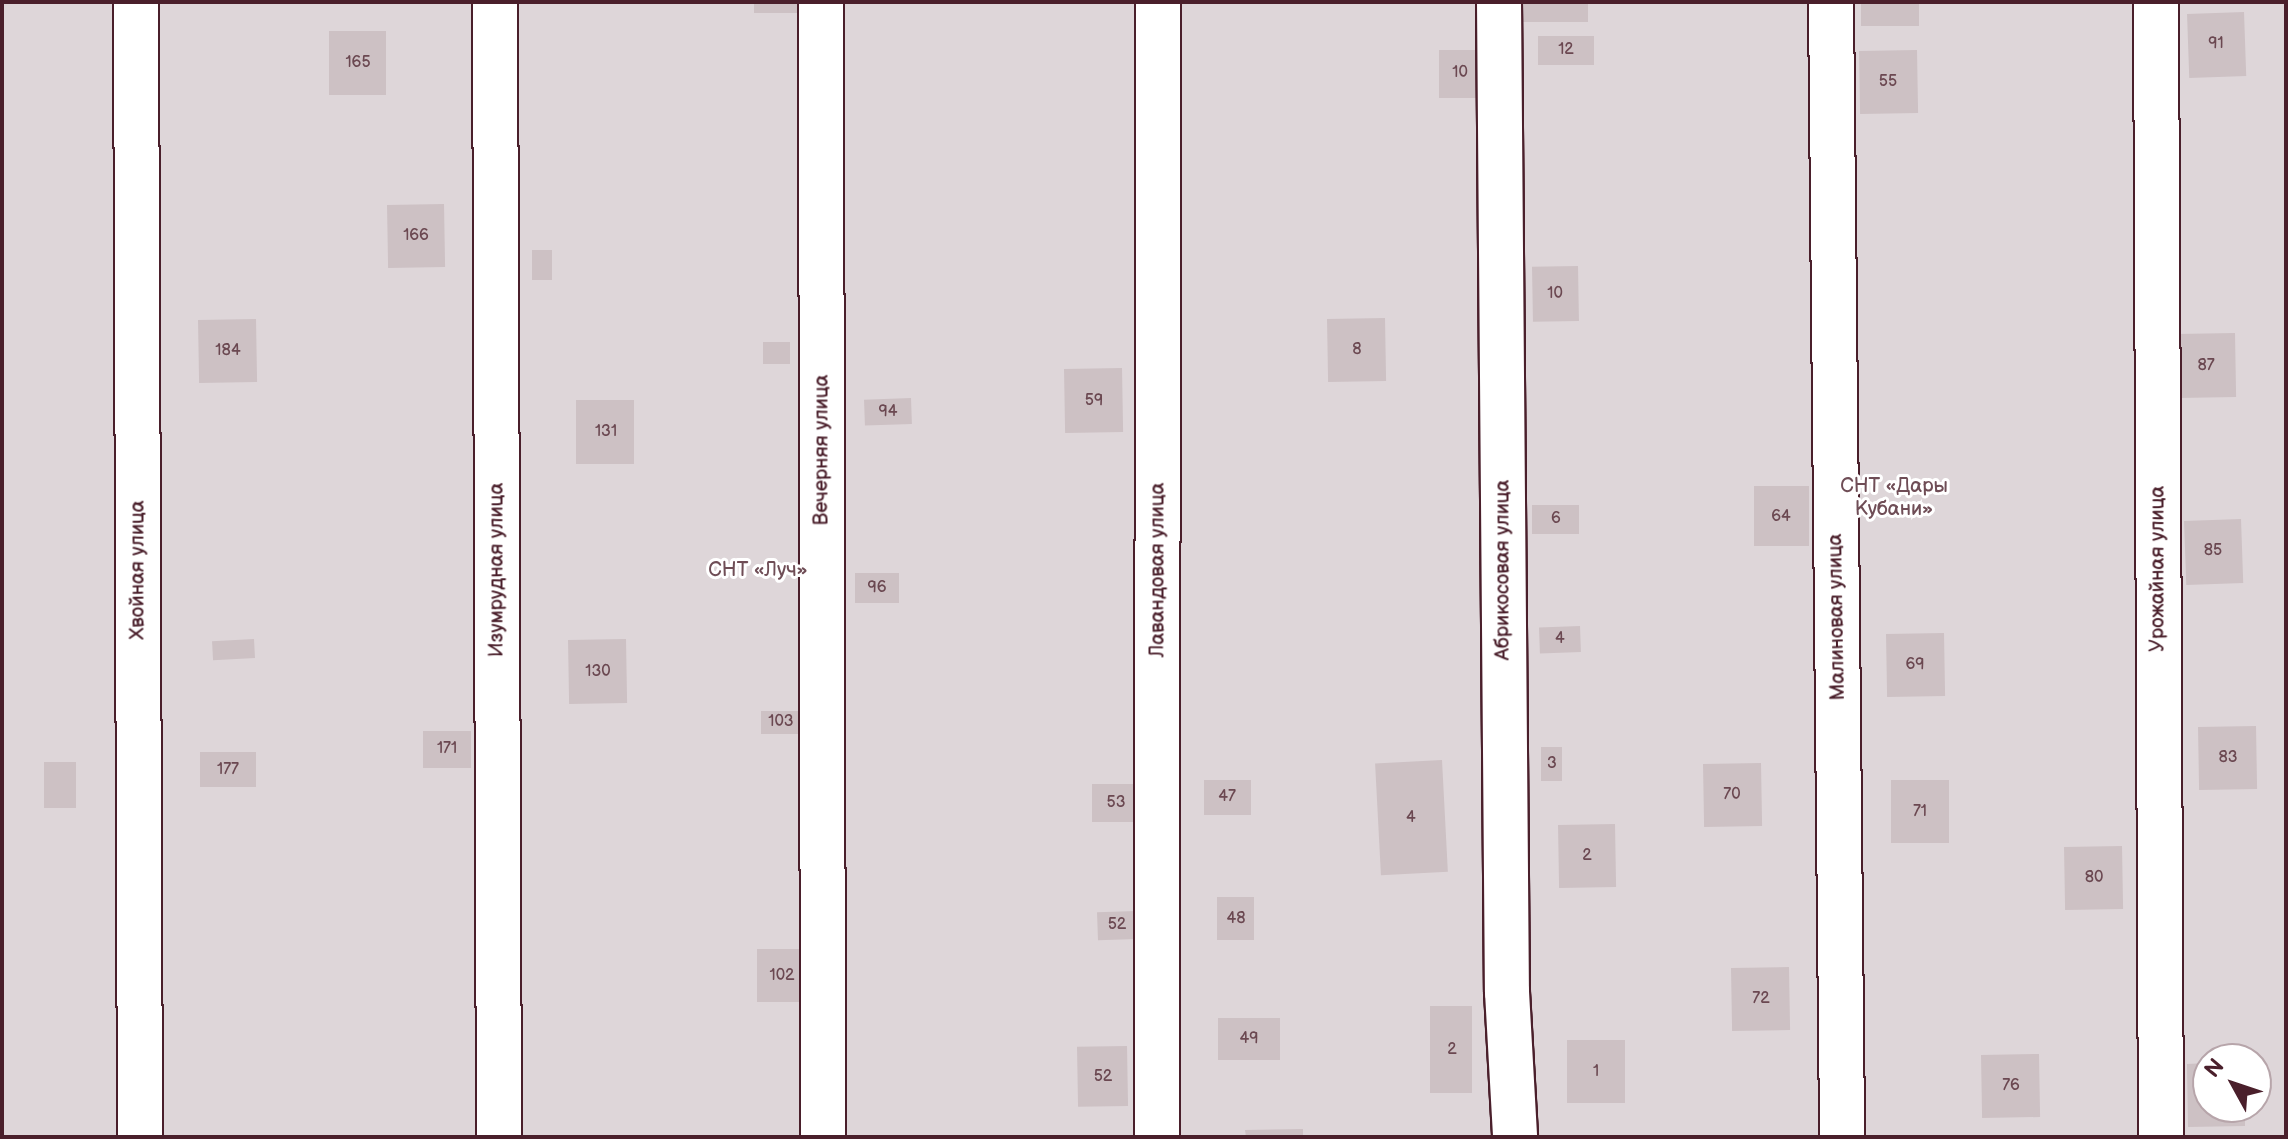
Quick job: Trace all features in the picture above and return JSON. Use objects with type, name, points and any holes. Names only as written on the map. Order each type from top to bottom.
[{"type":"street","name":"Хвойная улица","points":[[136,2],[140,1137]]},
{"type":"street","name":"Изумрудная улица","points":[[495,2],[499,1137]]},
{"type":"street","name":"Вечерняя улица","points":[[821,2],[823,1137]]},
{"type":"street","name":"Лавандовая улица","points":[[1157,1137],[1158,2]]},
{"type":"street","name":"Абрикосовая улица","points":[[1499,2],[1507,992],[1515,1137]]},
{"type":"street","name":"Малиновая улица","points":[[1831,2],[1842,1137]]},
{"type":"street","name":"Урожайная улица","points":[[2156,2],[2161,1137]]},
{"type":"green space","name":"СНТ «Луч»","points":[[2,2],[2286,2],[2286,1137],[2,1137]]},
{"type":"building","points":[[754,2],[797,2],[797,13],[754,13]]},
{"type":"building","points":[[1519,2],[1588,2],[1588,22],[1519,22]]},
{"type":"building","points":[[1861,2],[1919,2],[1919,26],[1861,26]]},
{"type":"building","points":[[2244,12],[2246,76],[2189,78],[2187,14]]},
{"type":"building","points":[[329,31],[386,31],[386,95],[329,95]]},
{"type":"building","points":[[1538,36],[1594,36],[1594,65],[1538,65]]},
{"type":"building","points":[[1439,50],[1480,50],[1480,98],[1439,98]]},
{"type":"building","points":[[1917,50],[1918,113],[1860,114],[1859,51]]},
{"type":"building","points":[[444,204],[445,267],[388,268],[387,205]]},
{"type":"building","points":[[532,250],[552,250],[552,280],[532,280]]},
{"type":"building","points":[[1578,266],[1579,321],[1533,322],[1532,267]]},
{"type":"building","points":[[1385,318],[1386,381],[1328,382],[1327,319]]},
{"type":"building","points":[[256,319],[257,382],[199,383],[198,320]]},
{"type":"building","points":[[2235,333],[2236,397],[2178,398],[2177,334]]},
{"type":"building","points":[[763,342],[790,342],[790,364],[763,364]]},
{"type":"building","points":[[1122,368],[1123,432],[1065,433],[1064,369]]},
{"type":"building","points":[[911,398],[912,424],[865,426],[864,400]]},
{"type":"building","points":[[576,400],[634,400],[634,464],[576,464]]},
{"type":"building","points":[[1754,486],[1809,486],[1809,546],[1754,546]]},
{"type":"building","points":[[1532,505],[1579,505],[1579,534],[1532,534]]},
{"type":"building","points":[[2241,519],[2243,583],[2186,585],[2184,521]]},
{"type":"building","points":[[855,573],[899,573],[899,603],[855,603]]},
{"type":"building","points":[[1580,626],[1581,652],[1540,653],[1539,627]]},
{"type":"building","points":[[1944,633],[1945,696],[1887,697],[1886,634]]},
{"type":"building","points":[[254,639],[255,658],[213,660],[212,641]]},
{"type":"building","points":[[626,639],[627,703],[569,704],[568,640]]},
{"type":"building","points":[[761,711],[801,711],[801,734],[761,734]]},
{"type":"building","points":[[2256,726],[2257,789],[2199,790],[2198,727]]},
{"type":"building","points":[[423,731],[471,731],[471,768],[423,768]]},
{"type":"building","points":[[1541,747],[1562,747],[1562,781],[1541,781]]},
{"type":"building","points":[[200,752],[256,752],[256,787],[200,787]]},
{"type":"building","points":[[1442,760],[1448,872],[1381,875],[1375,764]]},
{"type":"building","points":[[44,762],[76,762],[76,808],[44,808]]},
{"type":"building","points":[[1761,763],[1762,826],[1704,827],[1703,764]]},
{"type":"building","points":[[1204,780],[1251,780],[1251,815],[1204,815]]},
{"type":"building","points":[[1891,780],[1949,780],[1949,843],[1891,843]]},
{"type":"building","points":[[1092,784],[1140,784],[1140,822],[1092,822]]},
{"type":"building","points":[[1615,824],[1616,887],[1559,888],[1558,825]]},
{"type":"building","points":[[2122,846],[2123,909],[2065,910],[2064,847]]},
{"type":"building","points":[[1217,897],[1254,897],[1254,940],[1217,940]]},
{"type":"building","points":[[1136,911],[1137,939],[1098,940],[1097,912]]},
{"type":"building","points":[[757,949],[807,949],[807,1002],[757,1002]]},
{"type":"building","points":[[1789,967],[1790,1030],[1732,1031],[1731,968]]},
{"type":"building","points":[[1430,1006],[1472,1006],[1472,1093],[1430,1093]]},
{"type":"building","points":[[1218,1018],[1280,1018],[1280,1060],[1218,1060]]},
{"type":"building","points":[[1567,1040],[1625,1040],[1625,1103],[1567,1103]]},
{"type":"building","points":[[1127,1046],[1128,1106],[1078,1107],[1077,1047]]},
{"type":"building","points":[[2039,1054],[2040,1117],[1982,1118],[1981,1055]]},
{"type":"building","points":[[2187,1064],[2192,1064],[2192,1123],[2245,1123],[2245,1126],[2188,1127]]},
{"type":"building","points":[[1303,1129],[1303,1137],[1246,1137],[1245,1130]]},
{"type":"park label","name":"СНТ «Дары Кубани»","points":[[1894,498]]}]
